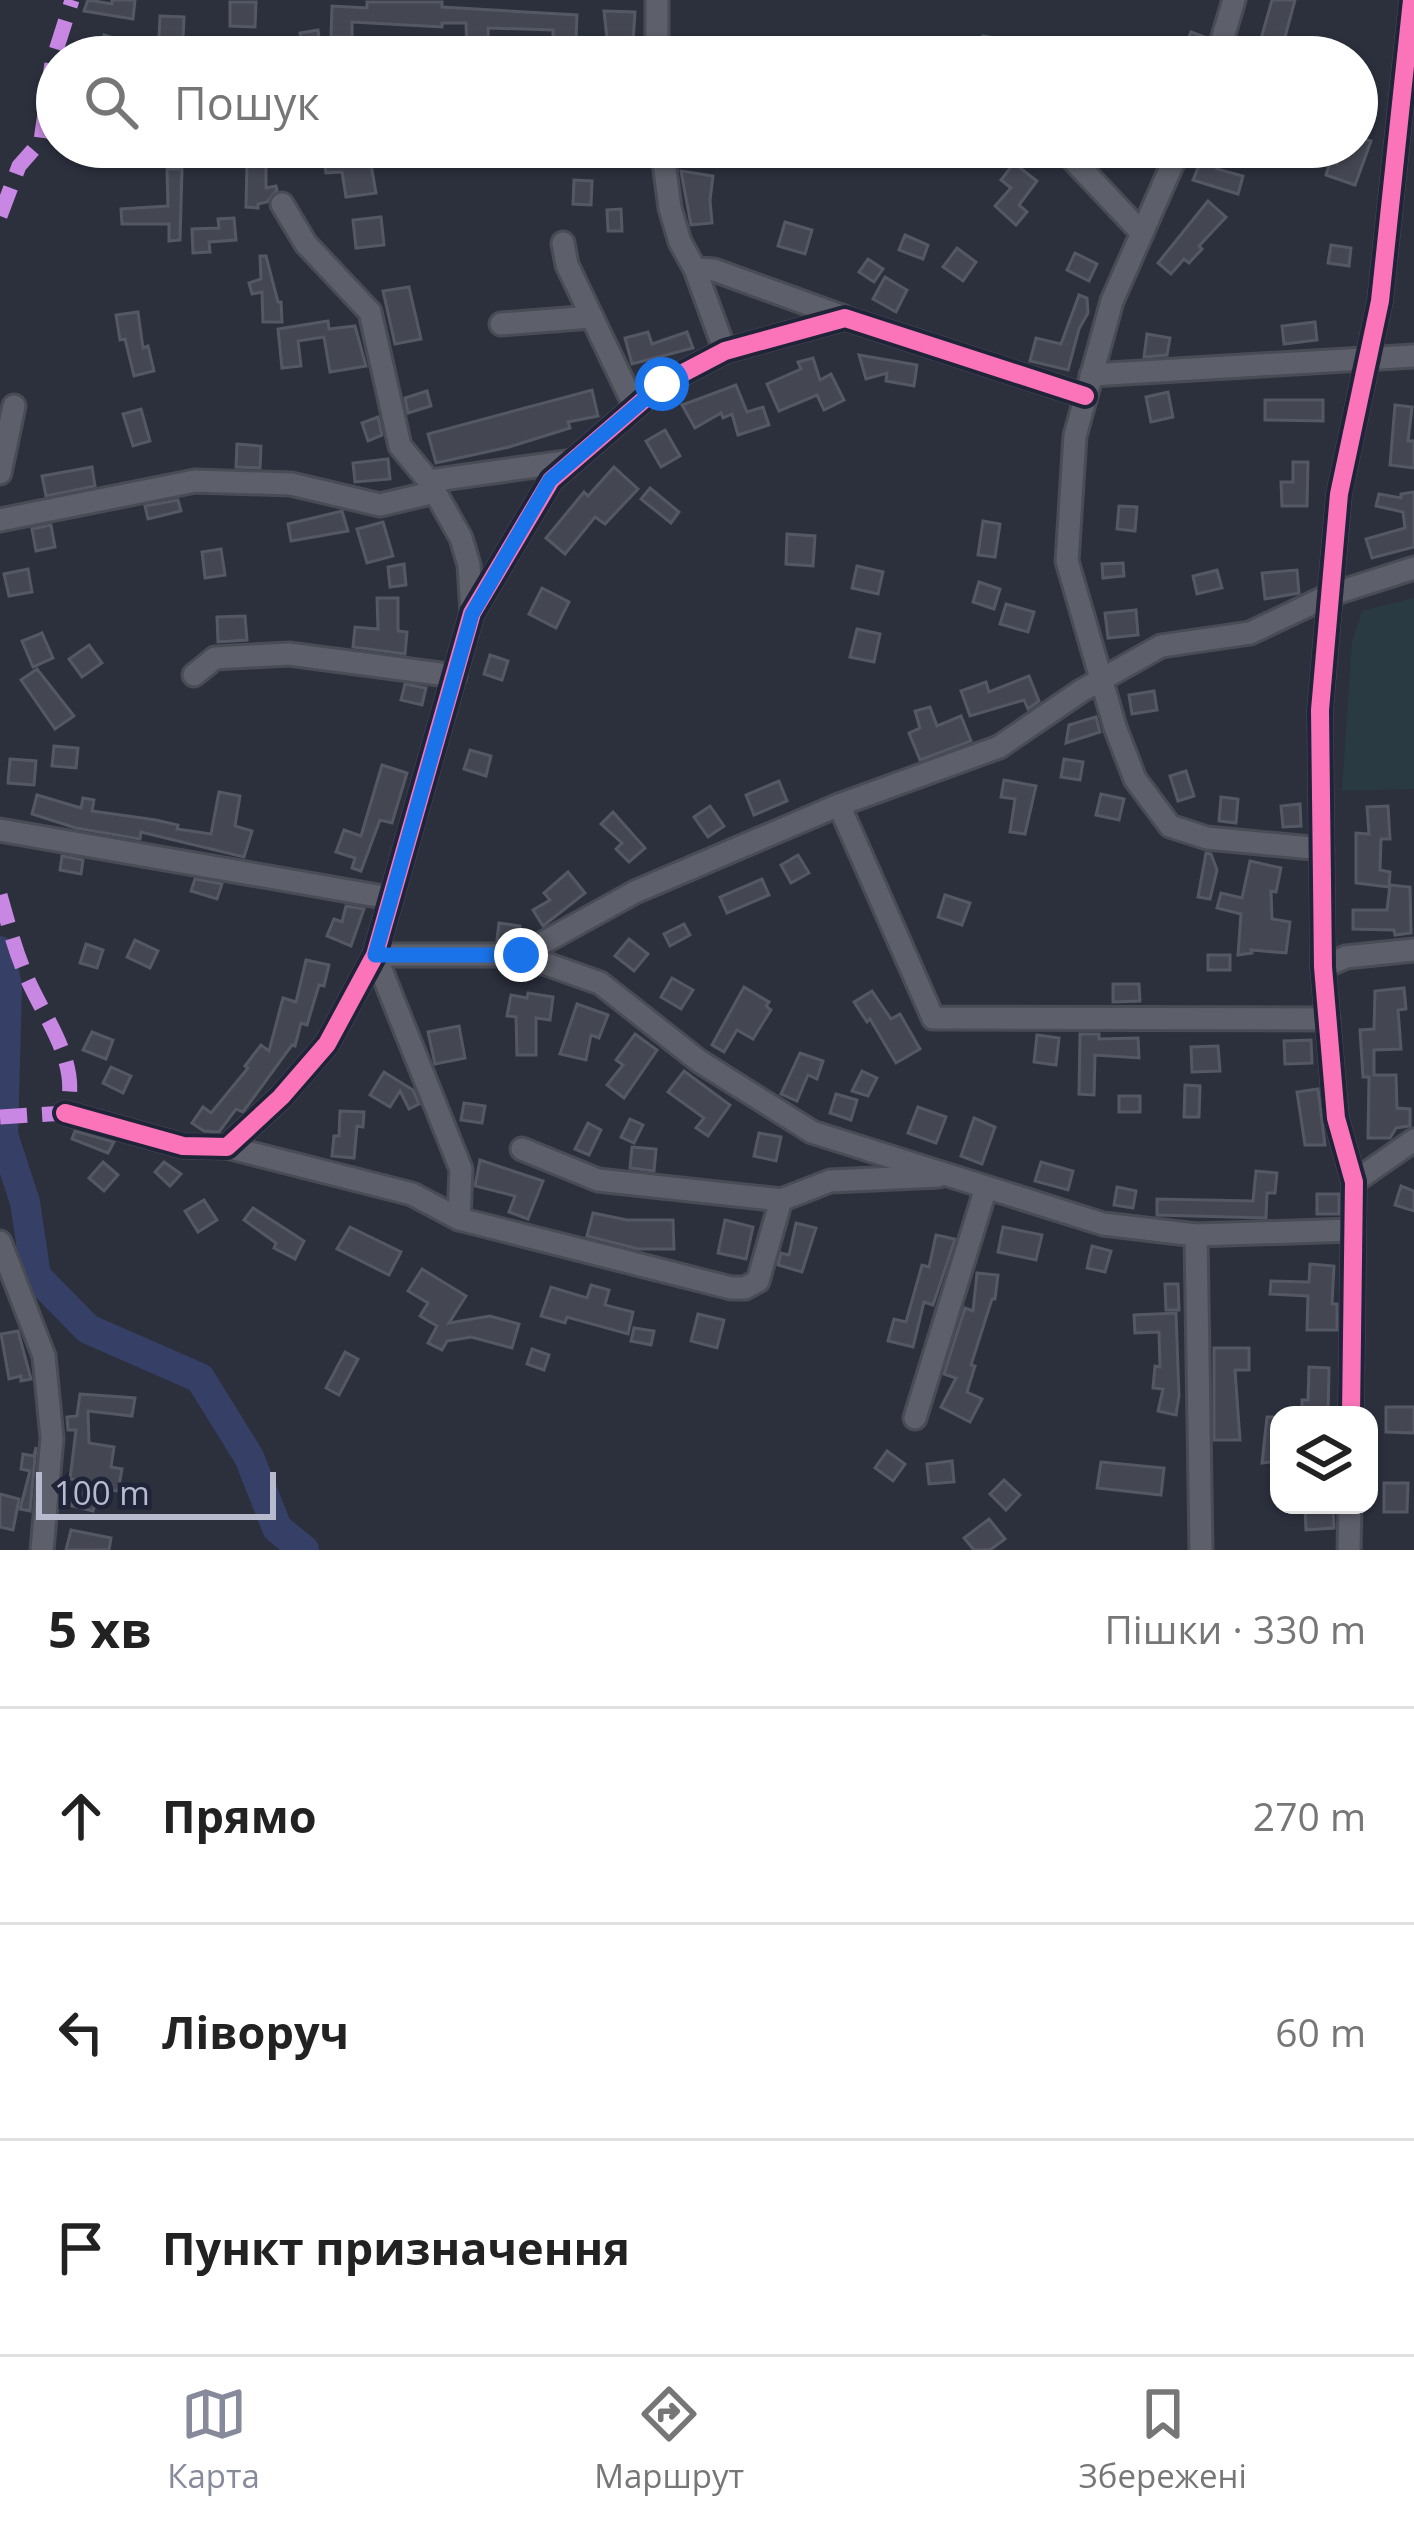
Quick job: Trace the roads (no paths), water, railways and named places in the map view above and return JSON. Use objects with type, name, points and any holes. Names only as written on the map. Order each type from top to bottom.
[{"type":"street","points":[[657,0],[657,36]]},
{"type":"street","points":[[1223,36],[1234,0]]},
{"type":"street","points":[[1351,1406],[1354,1182],[1336,1118],[1323,967],[1320,710],[1339,494],[1380,301],[1412,0]]},
{"type":"street","points":[[665,168],[680,242],[695,268],[725,351]]},
{"type":"street","points":[[1081,168],[1142,233]]},
{"type":"street","points":[[1171,168],[1112,301],[1088,386],[1075,436],[1067,561],[1135,779],[1170,826],[1207,838],[1322,849]]},
{"type":"street","points":[[282,204],[306,244],[370,312],[400,446],[432,486],[465,552],[472,614]]},
{"type":"street","points":[[563,243],[567,265],[635,407]]},
{"type":"street","points":[[695,268],[734,276],[845,318],[1088,386],[1414,356]]},
{"type":"street","points":[[501,324],[592,317]]},
{"type":"street","points":[[227,1147],[281,1097],[327,1043],[375,955],[472,614],[550,480],[662,384],[725,351],[845,318]]},
{"type":"street","points":[[0,473],[14,406]]},
{"type":"street","points":[[0,520],[195,481],[291,484],[380,505],[432,486],[573,461]]},
{"type":"street","points":[[521,955],[635,892],[839,805],[999,747],[1161,646],[1250,633],[1330,595],[1414,568]]},
{"type":"street","points":[[194,675],[215,658],[289,654],[454,676]]},
{"type":"street","points":[[839,805],[933,1018],[1328,1019]]},
{"type":"street","points":[[0,830],[389,898]]},
{"type":"street","points":[[1323,927],[1346,957]]},
{"type":"street","points":[[1323,967],[1346,957],[1414,950]]},
{"type":"street","points":[[375,955],[521,955],[599,983],[699,1060],[812,1132],[1103,1224],[1196,1235],[1353,1230]]},
{"type":"street","points":[[375,955],[461,1169],[459,1219]]},
{"type":"street","points":[[64,1113],[183,1146],[227,1147],[412,1194],[459,1219],[731,1288],[758,1281],[781,1200]]},
{"type":"street","points":[[1354,1182],[1414,1140]]},
{"type":"street","points":[[522,1149],[598,1180],[781,1200],[830,1181],[957,1175]]},
{"type":"street","points":[[914,1418],[986,1188]]},
{"type":"street","points":[[1196,1235],[1201,1550]]},
{"type":"street","points":[[0,1242],[44,1356],[52,1438],[42,1550]]},
{"type":"street","points":[[1349,1550],[1350,1514]]},
{"type":"waterway","points":[[0,951],[7,987],[3,1135],[25,1202],[36,1276],[88,1329],[200,1378],[249,1457],[277,1528],[304,1550]]}]
